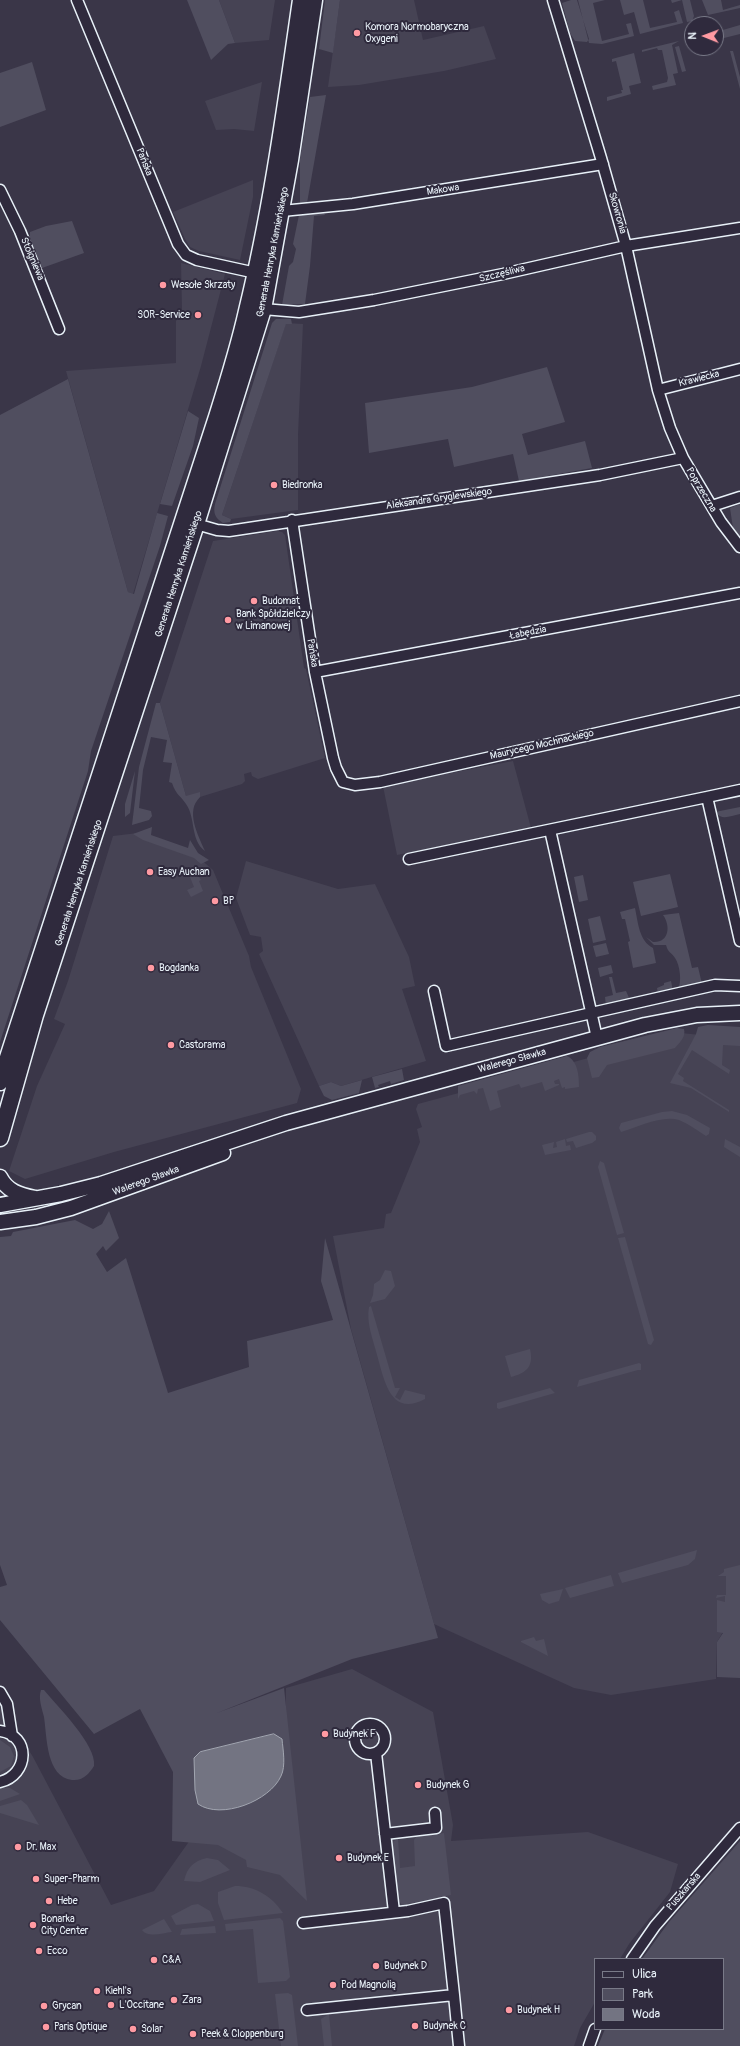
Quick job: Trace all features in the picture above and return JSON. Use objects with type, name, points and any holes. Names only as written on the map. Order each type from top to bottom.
[{"type":"main road","name":"Generała Henryka Kamieńskiego","points":[[0,1082],[217,417],[241,336],[256,273],[281,141],[301,0]]},
{"type":"main road","name":"Generała Henryka Kamieńskiego","points":[[0,1138],[35,1014],[196,524],[263,309],[282,211],[314,0]]},
{"type":"street","name":"Pańska","points":[[77,0],[178,244],[186,255],[197,260],[256,273]]},
{"type":"street","name":"Skowronia","points":[[553,0],[603,164],[626,246],[658,390],[670,428]]},
{"type":"street","name":"Makowa","points":[[282,211],[361,203],[603,164]]},
{"type":"street","name":"Stoigniewa","points":[[0,190],[18,226],[59,329]]},
{"type":"street","name":"Szczęśliwa","points":[[263,309],[299,312],[395,297],[626,246],[740,228]]},
{"type":"street","name":"Krawiecka","points":[[658,390],[740,368]]},
{"type":"street","name":"Poprzeczna","points":[[670,428],[683,458],[725,528],[740,547]]},
{"type":"street","name":"Aleksandra Gryglewskiego","points":[[196,524],[218,530],[230,531],[292,520],[600,475],[683,458]]},
{"type":"street","points":[[712,506],[740,497]]},
{"type":"street","name":"Pańska","points":[[292,520],[315,672],[333,758],[343,782]]},
{"type":"street","name":"Łabędzia","points":[[315,672],[740,593]]},
{"type":"street","name":"Maurycego Mochnackiego","points":[[343,782],[355,785],[380,782],[740,701]]},
{"type":"street","points":[[409,859],[740,790]]},
{"type":"street","points":[[707,797],[740,941]]},
{"type":"street","points":[[550,830],[597,1038]]},
{"type":"street","points":[[434,991],[446,1046],[715,985],[740,986]]},
{"type":"street","name":"Walerego Sławka","points":[[0,1206],[101,1184],[286,1123],[597,1038],[681,1017],[713,1013],[740,1013]]},
{"type":"street","name":"Walerego Sławka","points":[[0,1222],[36,1217],[93,1201],[219,1154],[286,1123]]},
{"type":"street","name":"Walerego Sławka","points":[[0,1177],[12,1192],[41,1198]]},
{"type":"street","points":[[0,1692],[7,1704],[12,1736]]},
{"type":"street","points":[[0,1731],[12,1736],[22,1749],[21,1766],[13,1777],[0,1782]]},
{"type":"street","points":[[376,1753],[394,1912]]},
{"type":"street","points":[[385,1834],[436,1828],[434,1813]]},
{"type":"street","name":"Puszkarska","points":[[633,1958],[655,1926],[740,1828]]},
{"type":"street","points":[[303,1923],[394,1912],[444,1903],[460,2046]]},
{"type":"street","points":[[308,2010],[454,1995]]},
{"type":"street","points":[[589,2046],[595,2030]]},
{"type":"shaded area","points":[[219,0],[275,0],[269,40],[235,43]]},
{"type":"shaded area","points":[[340,0],[414,0],[423,40],[484,26],[496,59],[444,71],[359,85],[328,87]]},
{"type":"shaded area","points":[[262,82],[254,131],[234,129],[216,130],[205,101]]},
{"type":"shaded area","points":[[253,180],[253,197],[240,260],[199,251],[190,247],[173,212]]},
{"type":"shaded area","points":[[181,263],[225,274],[201,366],[133,594],[128,592],[66,371],[176,363],[176,321],[182,310]]},
{"type":"shaded area","points":[[286,323],[303,324],[298,435],[298,510],[231,519],[222,515]]},
{"type":"shaded area","points":[[277,531],[282,532],[285,535],[304,668],[306,669],[325,758],[258,779],[252,776],[251,772],[244,774],[245,781],[242,784],[200,797],[193,806],[193,811],[186,796],[160,703],[213,541]]},
{"type":"shaded area","points":[[513,761],[531,828],[397,855],[383,786]]},
{"type":"shaded area","points":[[138,833],[192,852],[213,870],[249,956],[251,967],[301,1089],[297,1103],[114,1152],[25,1179],[9,1171],[37,1086],[65,1024],[54,1019],[68,981],[113,836]]},
{"type":"shaded area","points":[[246,861],[338,889],[375,884],[409,957],[415,986],[402,989],[426,1061],[341,1086],[331,1082],[319,1086],[259,954],[263,951],[261,937],[250,935],[236,898]]},
{"type":"shaded area","points":[[681,1033],[740,1039],[740,1570],[727,1625],[717,1642],[716,1679],[611,1695],[574,1688],[434,1624],[351,1329],[333,1236],[384,1228],[386,1214],[391,1213],[420,1142],[417,1129],[422,1127],[416,1109],[418,1104]]},
{"type":"shaded area","points":[[352,1669],[433,1712],[453,1825],[451,1841],[588,1832],[678,1864],[670,1892],[629,1944],[621,1958],[594,1958],[594,2004],[580,2028],[574,2046],[0,2046],[0,1704],[33,1757],[111,1905],[154,1891],[200,1826],[284,1820],[286,1688]]},
{"type":"green space","points":[[187,0],[219,0],[235,43],[228,44],[211,60]]},
{"type":"green space","points":[[325,0],[340,0],[333,53],[319,49]]},
{"type":"green space","points":[[577,0],[589,39],[587,42],[575,41],[570,33],[562,3]]},
{"type":"green space","points":[[578,0],[605,0],[593,3],[602,41],[629,34],[626,24],[631,23],[634,36],[602,44],[589,43]]},
{"type":"green space","points":[[620,0],[643,0],[650,28],[677,22],[674,12],[679,10],[683,23],[640,34],[634,12],[624,15]]},
{"type":"green space","points":[[671,0],[682,0],[672,3]]},
{"type":"green space","points":[[682,0],[690,0],[694,16],[686,16]]},
{"type":"green space","points":[[702,0],[721,0],[723,10],[740,5],[740,8],[708,15]]},
{"type":"green space","points":[[740,25],[740,34],[724,38],[724,30]]},
{"type":"green space","points":[[679,41],[672,45],[678,73],[673,74],[676,85],[653,90],[652,86],[667,82],[668,78],[662,50],[658,50],[657,48],[642,52],[642,50]]},
{"type":"green space","points":[[679,46],[686,71],[682,72],[675,47]]},
{"type":"green space","points":[[730,51],[733,51],[740,77],[740,89]]},
{"type":"green space","points":[[634,53],[641,83],[629,86],[631,94],[607,101],[607,97],[622,93],[621,90],[623,90],[616,61],[612,62],[612,59]]},
{"type":"green space","points":[[32,62],[46,110],[0,127],[0,73]]},
{"type":"green space","points":[[326,95],[307,203],[300,204],[300,159],[310,97]]},
{"type":"green space","points":[[324,213],[325,215],[314,216],[305,304],[282,305],[289,266],[293,262],[296,249],[293,244],[299,215]]},
{"type":"green space","points":[[72,221],[84,253],[42,268],[30,240],[30,232],[46,226]]},
{"type":"green space","points":[[276,319],[291,319],[292,324],[286,324],[222,515],[231,519],[230,522],[223,523],[215,515],[215,504],[272,323]]},
{"type":"green space","points":[[547,367],[565,422],[522,434],[528,455],[585,441],[592,468],[519,481],[513,454],[454,467],[448,439],[369,453],[365,403],[472,387]]},
{"type":"green space","points":[[68,379],[128,592],[134,594],[157,513],[168,516],[160,546],[91,751],[88,771],[0,1042],[0,415]]},
{"type":"green space","points":[[188,411],[199,418],[193,446],[172,506],[160,504]]},
{"type":"green space","points":[[740,504],[740,537],[733,528],[730,508]]},
{"type":"green space","points":[[156,703],[160,703],[186,796],[200,792],[200,797],[193,809],[193,816],[196,831],[205,851],[197,841],[189,810],[172,783],[169,782],[172,763],[163,762],[167,740],[151,737],[143,770],[139,808],[151,811],[152,816],[149,820],[132,825],[139,767]]},
{"type":"green space","points":[[135,771],[130,813],[125,817],[125,804]]},
{"type":"green space","points":[[740,807],[740,814],[730,817],[720,816],[715,812]]},
{"type":"green space","points":[[152,827],[151,835],[188,848],[190,840],[198,853],[209,860],[201,864],[194,858],[143,840],[133,834]]},
{"type":"green space","points":[[670,874],[678,907],[641,916],[633,882]]},
{"type":"green space","points":[[583,875],[588,900],[579,902],[574,877]]},
{"type":"green space","points":[[190,877],[199,877],[201,880],[199,881],[203,891],[191,897],[187,890],[194,887]]},
{"type":"green space","points":[[635,908],[640,931],[648,945],[653,948],[656,963],[633,968],[628,942],[630,941],[625,919],[622,919],[620,912]]},
{"type":"green space","points":[[679,913],[692,968],[698,967],[702,984],[678,989],[680,974],[675,958],[666,945],[654,945],[646,937],[653,942],[662,940],[668,929],[666,919],[663,915]]},
{"type":"green space","points":[[600,916],[606,940],[593,943],[588,919]]},
{"type":"green space","points":[[606,943],[609,954],[596,957],[593,946]]},
{"type":"green space","points":[[611,965],[613,973],[600,977],[598,968]]},
{"type":"green space","points":[[609,977],[612,977],[616,993],[626,991],[630,1000],[606,1006],[605,997],[613,995]]},
{"type":"green space","points":[[671,981],[673,991],[658,994],[657,988],[664,985],[664,983]]},
{"type":"green space","points":[[708,1025],[740,1027],[740,1046],[723,1045],[722,1065],[730,1070],[729,1074],[692,1050],[678,1074],[684,1078],[683,1081],[729,1110],[729,1112],[691,1088],[670,1083],[696,1034],[698,1027]]},
{"type":"green space","points":[[677,1028],[684,1029],[684,1034],[675,1048],[607,1065],[599,1077],[592,1078],[587,1058],[590,1052],[600,1047]]},
{"type":"green space","points":[[567,1056],[574,1061],[576,1065],[579,1087],[562,1088],[559,1079],[554,1081],[555,1084],[559,1085],[545,1091],[542,1082],[521,1088],[519,1084],[497,1091],[501,1107],[490,1111],[483,1088],[478,1089],[477,1094],[474,1091],[460,1095],[458,1099],[458,1086]]},
{"type":"green space","points":[[402,1069],[404,1080],[391,1084],[390,1081],[378,1085],[379,1087],[375,1088],[372,1077]]},
{"type":"green space","points":[[362,1080],[359,1093],[332,1100],[324,1096],[319,1086],[331,1082],[341,1086]]},
{"type":"green space","points":[[672,1111],[687,1115],[710,1128],[709,1134],[706,1136],[679,1120],[672,1119],[658,1120],[621,1132],[619,1128],[621,1123],[662,1112]]},
{"type":"green space","points":[[592,1132],[596,1136],[596,1140],[592,1143],[576,1148],[573,1141],[567,1142],[566,1139]]},
{"type":"green space","points":[[565,1139],[566,1146],[570,1145],[571,1150],[545,1155],[542,1145],[554,1142],[553,1148],[557,1147],[556,1142]]},
{"type":"green space","points":[[725,1139],[740,1147],[740,1157],[724,1147]]},
{"type":"green space","points":[[600,1161],[604,1163],[624,1233],[617,1235],[598,1167]]},
{"type":"green space","points":[[109,1211],[119,1238],[106,1251],[103,1246],[96,1254],[107,1272],[126,1258],[168,1393],[249,1367],[247,1341],[333,1320],[321,1281],[325,1238],[438,1638],[352,1659],[217,1713],[284,1688],[307,1901],[280,1875],[247,1867],[246,1860],[218,1845],[172,1841],[173,1772],[140,1709],[94,1734],[0,1620],[0,1587],[7,1585],[0,1565],[0,1237],[11,1236],[13,1232],[75,1220],[93,1229],[102,1224]]},
{"type":"green space","points":[[625,1237],[654,1340],[651,1345],[648,1344],[618,1238]]},
{"type":"green space","points":[[385,1270],[391,1271],[395,1286],[385,1299],[370,1303],[373,1295],[374,1284],[380,1280]]},
{"type":"green space","points":[[371,1306],[395,1388],[400,1388],[395,1397],[400,1400],[405,1390],[425,1395],[425,1399],[413,1404],[404,1404],[396,1400],[390,1393],[370,1331],[368,1313],[369,1307]]},
{"type":"green space","points":[[530,1349],[531,1360],[528,1368],[525,1371],[511,1377],[505,1356]]},
{"type":"green space","points":[[639,1363],[641,1364],[641,1370],[577,1387],[579,1380]]},
{"type":"green space","points":[[550,1388],[555,1393],[499,1409],[497,1408],[497,1403]]},
{"type":"green space","points":[[697,1550],[695,1559],[688,1565],[622,1583],[618,1573]]},
{"type":"green space","points":[[740,1565],[740,1678],[717,1677],[717,1642],[723,1633],[717,1632],[717,1600],[725,1602],[725,1596],[716,1598],[717,1595],[726,1595],[726,1576],[718,1576],[724,1572],[724,1569]]},
{"type":"green space","points":[[611,1575],[614,1586],[570,1598],[565,1588]]},
{"type":"green space","points":[[563,1589],[559,1601],[549,1604],[542,1600],[540,1594]]},
{"type":"green space","points":[[534,1637],[536,1641],[544,1639],[548,1656],[521,1642]]},
{"type":"green space","points":[[41,1690],[44,1690],[75,1726],[89,1748],[93,1757],[94,1766],[88,1774],[82,1778],[72,1780],[63,1777],[57,1772],[53,1764],[47,1745],[40,1696]]},
{"type":"green space","points":[[0,1740],[10,1747],[14,1756],[11,1766],[0,1772]]},
{"type":"green space","points":[[0,1787],[10,1788],[20,1794],[0,1801]]},
{"type":"green space","points":[[21,1800],[27,1805],[39,1825],[0,1813],[0,1806]]},
{"type":"green space","points":[[444,1833],[451,1895],[402,1905],[398,1899],[392,1846],[394,1841],[398,1839],[400,1868],[415,1866],[414,1840],[416,1837]]},
{"type":"green space","points":[[740,1841],[740,2046],[598,2046],[605,2030],[724,2030],[724,1958],[643,1958],[669,1922]]},
{"type":"green space","points":[[207,1858],[218,1860],[230,1870],[200,1882],[184,1881],[187,1872],[194,1863]]},
{"type":"green space","points":[[235,1886],[242,1886],[262,1893],[274,1902],[283,1913],[224,1920],[218,1903],[218,1892]]},
{"type":"green space","points":[[198,1904],[210,1911],[214,1921],[176,1925],[171,1916],[192,1905]]},
{"type":"green space","points":[[280,1918],[283,1921],[290,1977],[286,1981],[258,1983],[253,1929],[226,1931],[225,1924]]},
{"type":"green space","points":[[164,1919],[172,1932],[148,1934],[142,1930]]},
{"type":"green space","points":[[215,1926],[216,1933],[180,1935],[182,1929]]},
{"type":"green space","points":[[288,1993],[292,1995],[298,2046],[281,2046],[275,1994]]},
{"type":"green space","points":[[329,2014],[332,2046],[324,2046],[321,2019]]},
{"type":"water","points":[[274,1734],[282,1739],[284,1758],[283,1772],[275,1785],[267,1793],[256,1800],[231,1809],[219,1810],[198,1804],[195,1790],[194,1758],[200,1752]]},
{"type":"place","name":"Komora Normobaryczna Oxygeni","points":[[357,33]]},
{"type":"place","name":"Wesołe Skrzaty","points":[[163,285]]},
{"type":"place","name":"SOR-Service","points":[[198,315]]},
{"type":"place","name":"Biedronka","points":[[274,485]]},
{"type":"place","name":"Budomat","points":[[254,601]]},
{"type":"place","name":"Bank Spółdzielczy w Limanowej","points":[[228,620]]},
{"type":"place","name":"Easy Auchan","points":[[150,872]]},
{"type":"place","name":"BP","points":[[215,901]]},
{"type":"place","name":"Bogdanka","points":[[151,968]]},
{"type":"place","name":"Castorama","points":[[171,1045]]},
{"type":"place","name":"Budynek F","points":[[325,1734]]},
{"type":"place","name":"Budynek G","points":[[418,1785]]},
{"type":"place","name":"Dr. Max","points":[[18,1847]]},
{"type":"place","name":"Budynek E","points":[[339,1858]]},
{"type":"place","name":"Super-Pharm","points":[[36,1879]]},
{"type":"place","name":"Hebe","points":[[49,1901]]},
{"type":"place","name":"Bonarka City Center","points":[[33,1925]]},
{"type":"place","name":"Ecco","points":[[39,1951]]},
{"type":"place","name":"C&A","points":[[154,1960]]},
{"type":"place","name":"Budynek D","points":[[376,1966]]},
{"type":"place","name":"Pod Magnolią","points":[[333,1985]]},
{"type":"place","name":"Kiehl's","points":[[97,1991]]},
{"type":"place","name":"Zara","points":[[174,2000]]},
{"type":"place","name":"L'Occitane","points":[[111,2005]]},
{"type":"place","name":"Grycan","points":[[44,2006]]},
{"type":"place","name":"Budynek H","points":[[509,2010]]},
{"type":"place","name":"Budynek C","points":[[415,2026]]},
{"type":"place","name":"Paris Optique","points":[[46,2027]]},
{"type":"place","name":"Solar","points":[[133,2029]]},
{"type":"place","name":"Peek & Cloppenburg","points":[[193,2034]]}]
